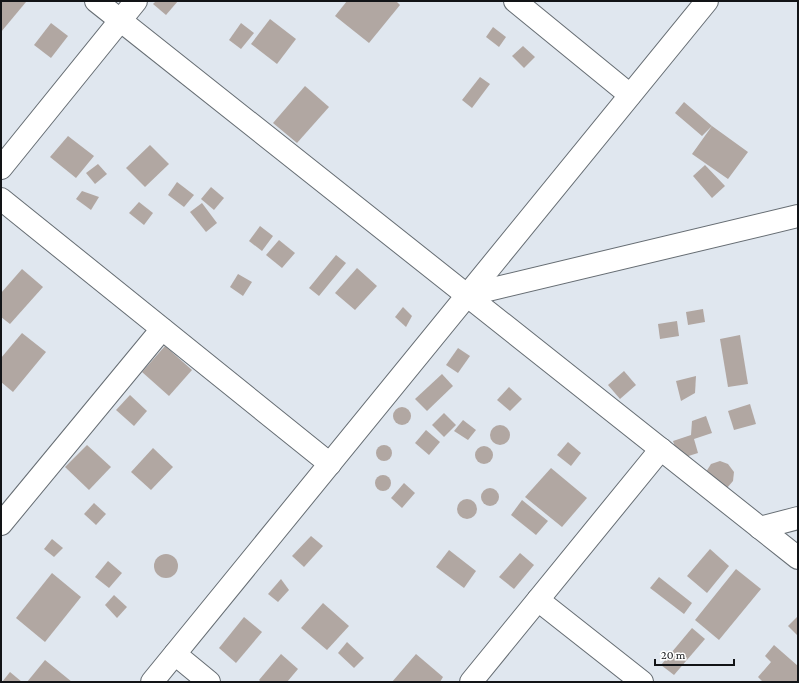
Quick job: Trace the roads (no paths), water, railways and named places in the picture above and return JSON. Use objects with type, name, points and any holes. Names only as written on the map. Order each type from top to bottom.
[{"type":"street","points":[[96,1],[798,558]]},
{"type":"street","points":[[1,168],[136,1]]},
{"type":"street","points":[[515,1],[630,94]]},
{"type":"street","points":[[152,682],[707,1]]},
{"type":"street","points":[[1,200],[330,464]]},
{"type":"street","points":[[467,296],[798,216]]},
{"type":"street","points":[[1,524],[162,329]]},
{"type":"street","points":[[471,682],[661,449]]},
{"type":"street","points":[[760,528],[798,518]]},
{"type":"street","points":[[538,600],[642,682]]},
{"type":"street","points":[[175,654],[209,682]]}]
